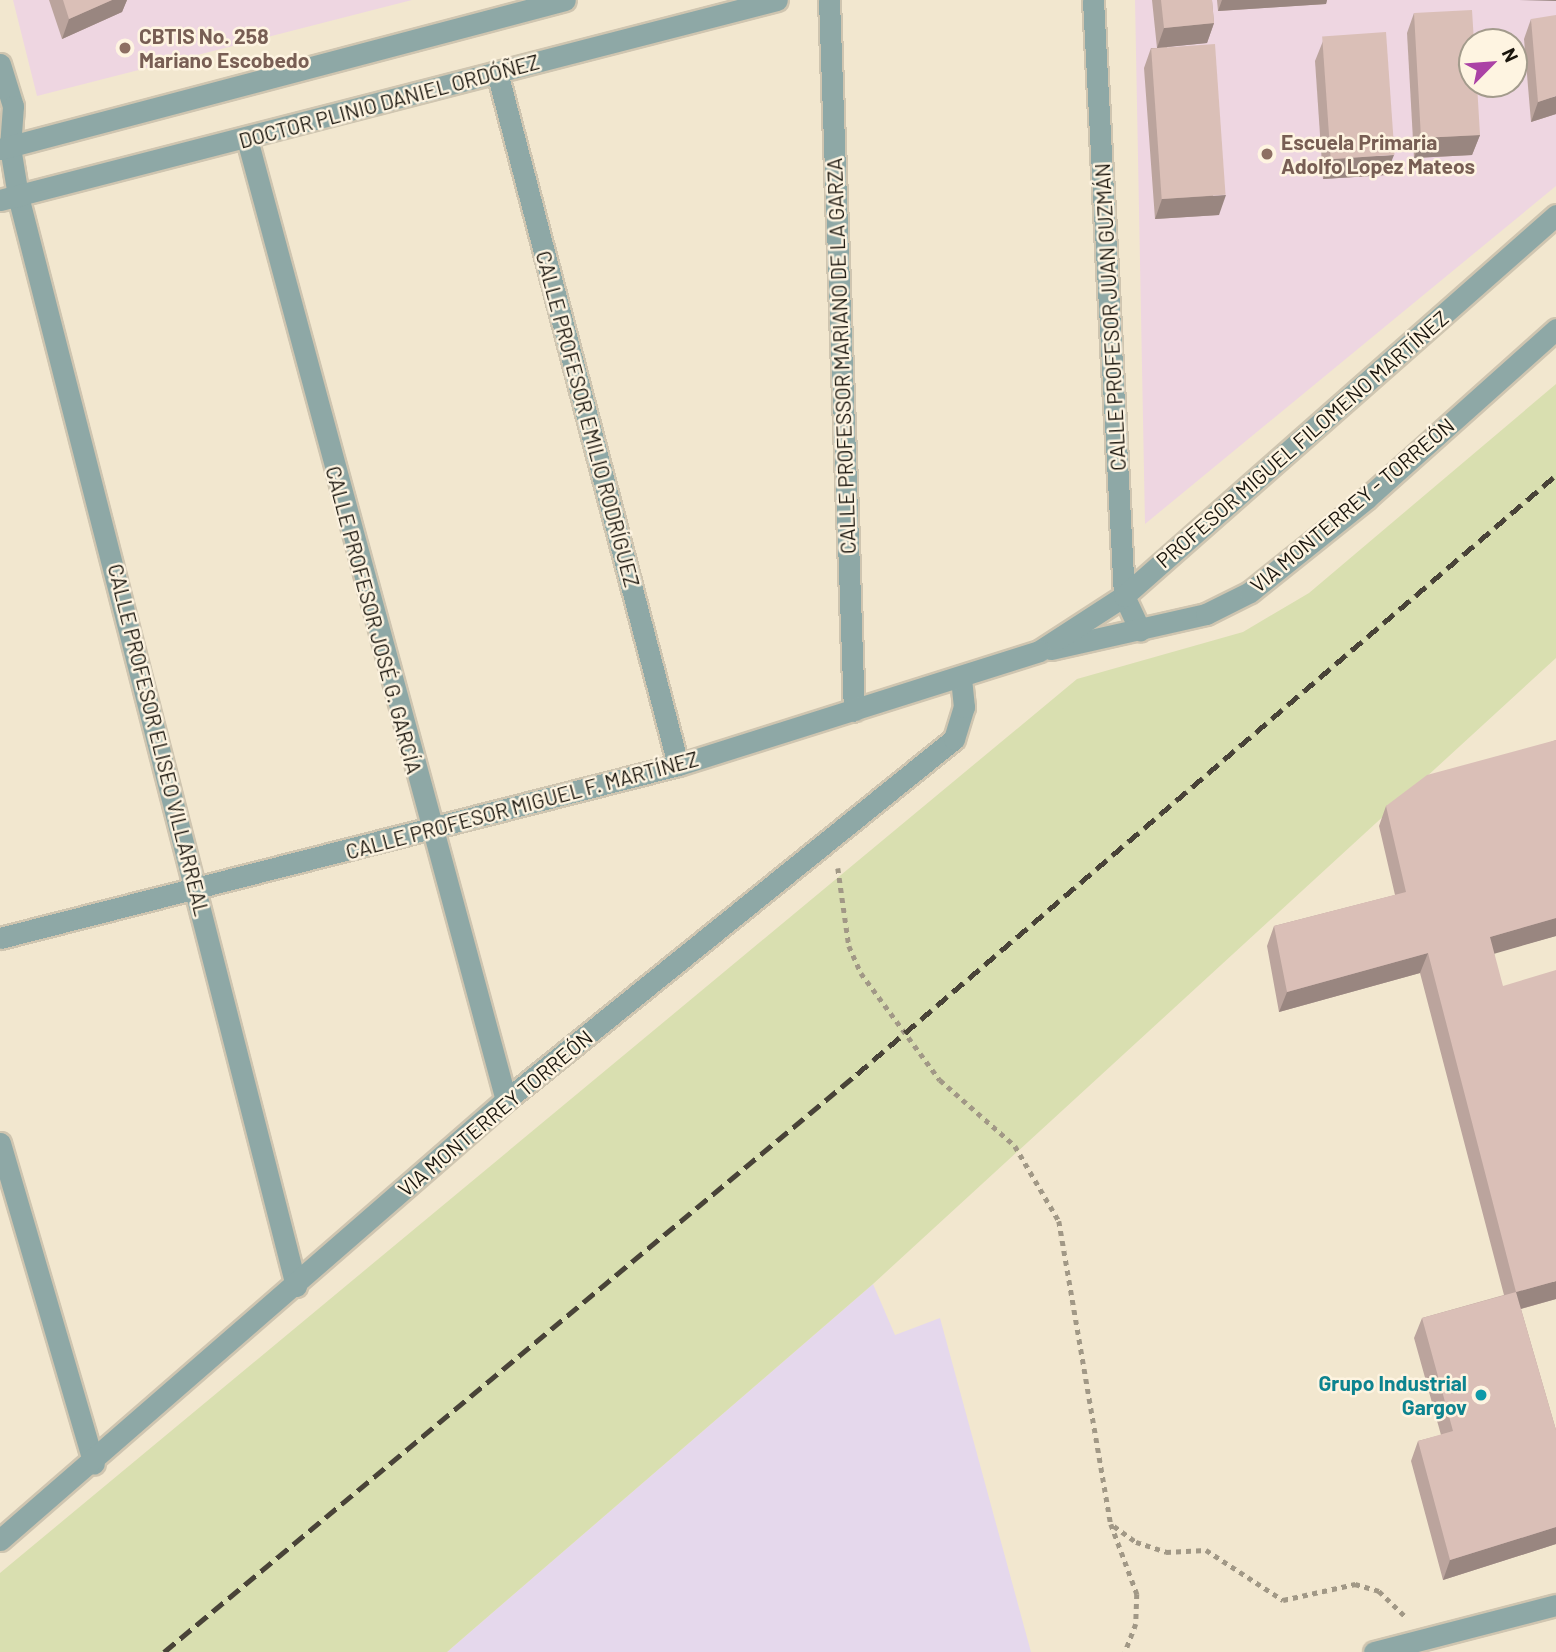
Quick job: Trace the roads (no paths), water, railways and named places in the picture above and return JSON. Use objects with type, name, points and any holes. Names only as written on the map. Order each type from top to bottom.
[{"type":"street","points":[[5,148],[565,0]]},
{"type":"street","name":"DOCTOR PLINIO DANIEL ORDÓÑEZ","points":[[9,198],[247,139],[777,0]]},
{"type":"street","name":"CALLE PROFESSOR MARIANO DE LA GARZA","points":[[829,0],[854,711]]},
{"type":"street","name":"CALLE PROFESOR JUAN GUZMÁN","points":[[1093,0],[1124,596],[1140,631]]},
{"type":"street","name":"CALLE PROFESOR ELISEO VILLARREAL","points":[[0,64],[13,106],[5,148],[9,198],[198,891],[296,1286]]},
{"type":"street","name":"CALLE PROFESOR EMILIO RODRÍGUEZ","points":[[497,72],[678,765]]},
{"type":"street","name":"CALLE PROFESOR JOSÉ G. GARCÍA","points":[[247,139],[430,831],[506,1100]]},
{"type":"street","name":"PROFESOR MIGUEL FILOMENO MARTÍNEZ","points":[[1039,651],[1124,596],[1556,215]]},
{"type":"street","name":"VIA MONTERREY - TORREÓN","points":[[1039,651],[1140,631],[1206,614],[1250,592],[1366,499],[1556,329]]},
{"type":"street","name":"CALLE PROFESOR MIGUEL F. MARTÍNEZ","points":[[0,938],[198,891],[678,765],[961,679],[1039,651]]},
{"type":"street","name":"VIA MONTERREY TORREÓN","points":[[0,1540],[94,1464],[506,1100],[954,738],[964,707],[961,679]]},
{"type":"street","points":[[0,1143],[94,1464]]},
{"type":"street","points":[[1374,1652],[1397,1649],[1419,1640],[1556,1605]]},
{"type":"railway","points":[[164,1652],[857,1074],[1556,475]]},
{"type":"place","name":"CBTIS No. 258 Mariano Escobedo","points":[[125,48]]},
{"type":"place","name":"Escuela Primaria Adolfo Lopez Mateos","points":[[1267,154]]},
{"type":"place","name":"Grupo Industrial Gargov","points":[[1481,1395]]}]
